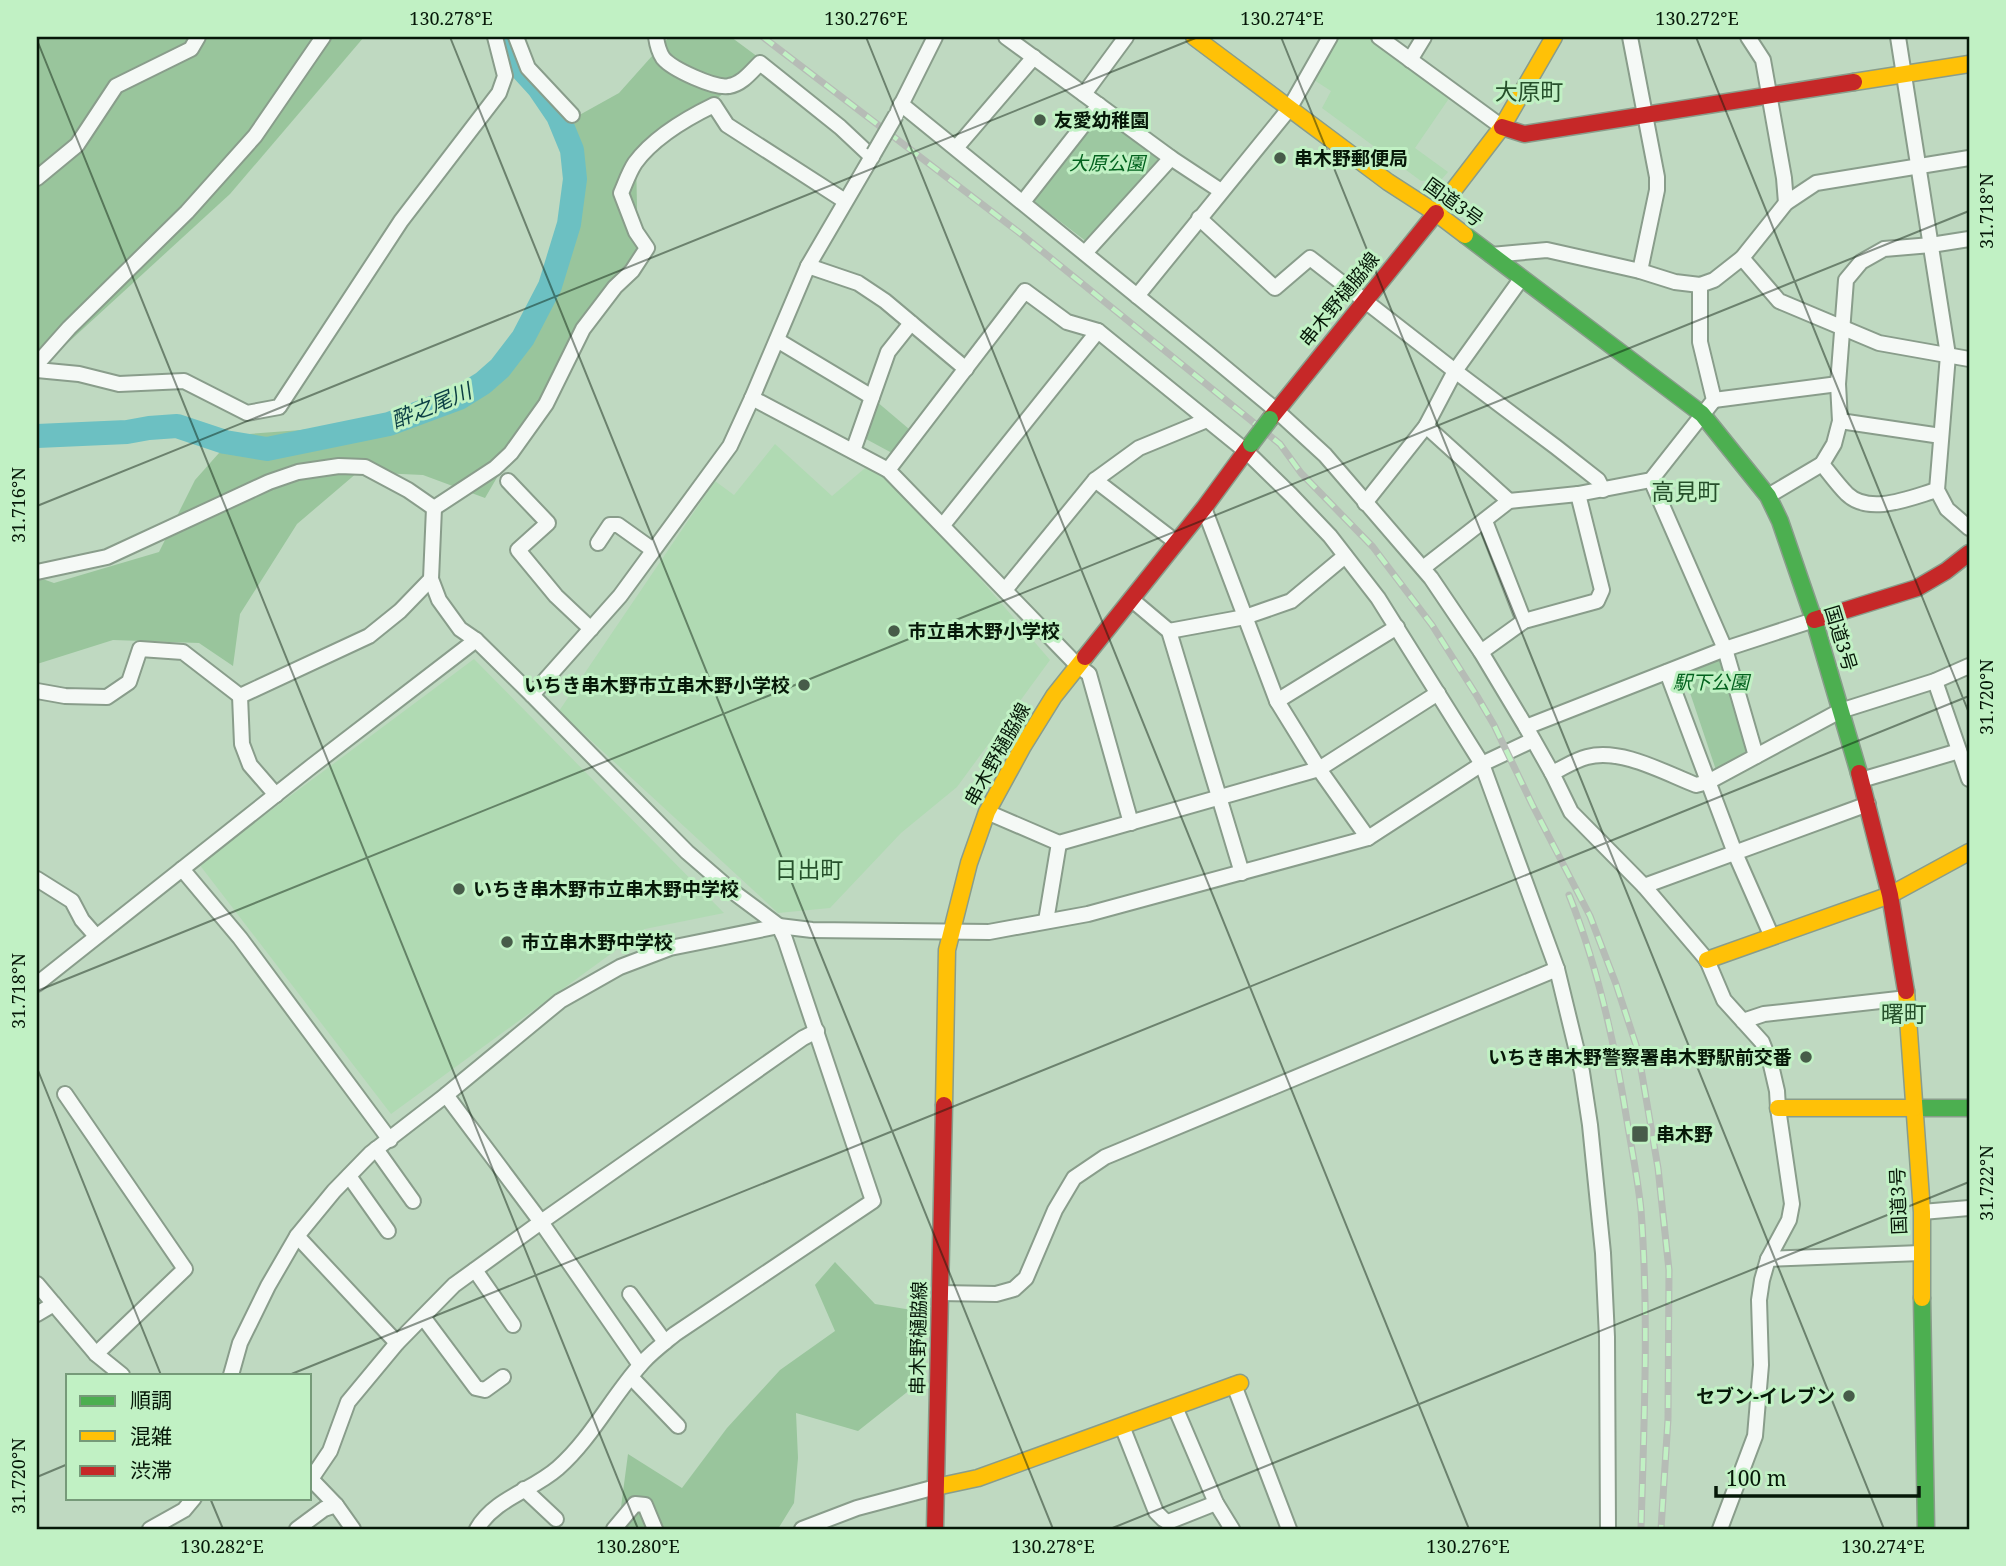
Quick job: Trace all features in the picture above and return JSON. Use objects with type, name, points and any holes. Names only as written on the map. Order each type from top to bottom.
[{"type":"main road","name":"国道3号","points":[[1194,37],[1388,182],[1436,213],[1702,414],[1768,496],[1780,521],[1814,620],[1868,804],[1890,895],[1908,998],[1922,1212],[1926,1529]]},
{"type":"main road","name":"串木野樋脇線","points":[[935,1529],[947,950],[970,863],[987,812],[1054,696],[1502,127],[1554,37]]},
{"type":"main road","points":[[1502,127],[1524,134],[1969,64]]},
{"type":"main road","points":[[1814,620],[1917,588],[1969,553]]},
{"type":"main road","points":[[1707,960],[1890,895],[1969,852]]},
{"type":"main road","points":[[1778,1108],[1969,1108]]},
{"type":"main road","points":[[936,1487],[978,1478],[1237,1384]]},
{"type":"street","points":[[37,178],[77,145],[116,86],[191,49],[198,37]]},
{"type":"street","points":[[37,364],[69,328],[187,212],[255,136],[323,37]]},
{"type":"street","points":[[37,370],[79,374],[119,384],[184,381],[247,413],[279,407],[401,221],[499,93],[505,76],[495,37]]},
{"type":"street","points":[[516,37],[528,68],[572,115]]},
{"type":"street","points":[[656,37],[663,58],[696,79],[715,86],[729,87],[742,81],[760,63],[873,155]]},
{"type":"street","points":[[532,695],[620,596],[730,446],[808,266],[899,109],[935,37]]},
{"type":"street","points":[[1006,37],[1171,158],[1221,191]]},
{"type":"street","points":[[1084,94],[1126,37]]},
{"type":"street","points":[[1137,296],[1289,109],[1330,37]]},
{"type":"street","points":[[1379,37],[1502,127]]},
{"type":"street","points":[[1410,60],[1424,37]]},
{"type":"street","points":[[1630,37],[1657,177],[1657,190],[1640,271]]},
{"type":"street","points":[[1748,37],[1763,60],[1786,203]]},
{"type":"street","points":[[1898,37],[1948,355],[1937,490],[1947,509],[1969,528]]},
{"type":"street","points":[[956,148],[1034,57]]},
{"type":"street","points":[[434,508],[495,468],[511,453],[546,404],[583,329],[615,287],[632,271],[647,248],[636,232],[621,193],[634,164],[653,143],[691,116],[714,105],[727,125],[845,201]]},
{"type":"street","points":[[1023,202],[1099,105]]},
{"type":"street","points":[[899,109],[956,148],[1023,202],[1137,296],[1273,415],[1325,455],[1423,568],[1481,652],[1552,773],[1571,812],[1644,886],[1707,960],[1724,1000],[1762,1042],[1777,1091],[1792,1204],[1789,1220],[1768,1259],[1762,1280],[1759,1300],[1760,1365],[1755,1436],[1720,1529]]},
{"type":"street","points":[[1085,253],[1171,158]]},
{"type":"street","points":[[1490,255],[1547,250],[1640,271],[1675,282],[1700,285],[1714,280],[1742,258],[1786,203],[1816,183],[1969,159]]},
{"type":"street","points":[[1199,218],[1275,288],[1310,258],[1598,480],[1603,490]]},
{"type":"street","points":[[1768,496],[1822,464],[1834,444],[1840,421],[1838,384],[1846,280],[1861,262],[1884,249],[1931,246],[1969,239]]},
{"type":"street","points":[[1742,258],[1779,301],[1880,343],[1969,359]]},
{"type":"street","points":[[808,266],[858,283],[885,301],[966,369]]},
{"type":"street","points":[[1365,503],[1426,426],[1455,371],[1521,279]]},
{"type":"street","points":[[1700,285],[1700,342],[1714,400]]},
{"type":"street","points":[[888,470],[1026,291],[1067,322],[1098,331],[1207,420],[1249,448],[1330,536],[1378,598],[1482,764],[1557,969],[1582,1072],[1603,1253],[1607,1336],[1608,1529]]},
{"type":"street","points":[[853,451],[888,352],[911,323]]},
{"type":"street","points":[[943,525],[1098,331]]},
{"type":"street","points":[[777,340],[872,397]]},
{"type":"street","points":[[1423,568],[1509,502],[1578,494],[1650,480],[1714,400],[1838,384]]},
{"type":"street","points":[[752,398],[888,470],[1077,665],[1089,674],[1131,822]]},
{"type":"street","points":[[1005,590],[1095,480],[1139,448],[1207,420]]},
{"type":"street","points":[[1840,421],[1941,436]]},
{"type":"street","points":[[1426,426],[1509,502]]},
{"type":"street","points":[[1822,464],[1849,496],[1874,505],[1896,502],[1937,490]]},
{"type":"street","points":[[37,572],[107,557],[269,482],[298,472],[339,466],[365,467],[408,490],[434,508]]},
{"type":"street","points":[[1095,480],[1176,542]]},
{"type":"street","points":[[1650,480],[1725,649],[1756,756]]},
{"type":"street","points":[[508,481],[548,523],[518,550],[556,596],[590,629]]},
{"type":"street","points":[[1481,652],[1524,621],[1597,601],[1601,590],[1578,494]]},
{"type":"street","points":[[434,508],[431,579],[439,600],[460,629],[476,640],[532,695],[687,852],[732,891],[779,926],[873,1200],[665,1342],[640,1365],[592,1430],[559,1468],[510,1496],[483,1519],[477,1529]]},
{"type":"street","points":[[1204,508],[1277,701],[1319,769],[1368,838]]},
{"type":"street","points":[[1485,521],[1524,621]]},
{"type":"street","points":[[598,543],[610,525],[618,525],[653,550]]},
{"type":"street","points":[[1169,631],[1245,617],[1291,601],[1345,556]]},
{"type":"street","points":[[240,695],[369,636],[400,611],[431,579]]},
{"type":"street","points":[[1130,599],[1169,631],[1242,873]]},
{"type":"street","points":[[1526,727],[1725,649],[1814,620]]},
{"type":"street","points":[[1277,701],[1397,627]]},
{"type":"street","points":[[37,984],[476,640]]},
{"type":"street","points":[[37,691],[65,696],[107,697],[129,682],[140,649],[183,652],[240,695]]},
{"type":"street","points":[[1552,773],[1586,757],[1608,754],[1622,756],[1696,785],[1708,782],[1840,711],[1935,681],[1969,666]]},
{"type":"street","points":[[1667,672],[1735,853],[1772,937]]},
{"type":"street","points":[[1935,681],[1969,779]]},
{"type":"street","points":[[987,812],[1059,843],[1319,769],[1438,693]]},
{"type":"street","points":[[240,695],[242,744],[250,765],[276,795]]},
{"type":"street","points":[[231,1374],[240,1343],[297,1236],[349,1176],[376,1149],[560,1001],[620,967],[670,948],[779,926],[812,930],[989,932],[1088,914],[1368,838],[1482,764],[1533,740]]},
{"type":"street","points":[[1861,780],[1959,751]]},
{"type":"street","points":[[1644,886],[1868,804]]},
{"type":"street","points":[[1046,921],[1059,843]]},
{"type":"street","points":[[183,869],[240,938],[390,1140]]},
{"type":"street","points":[[37,879],[72,901],[82,920],[96,936]]},
{"type":"street","points":[[940,1293],[996,1294],[1014,1289],[1026,1278],[1055,1210],[1074,1178],[1105,1157],[1557,969]]},
{"type":"street","points":[[1743,1021],[1764,1014],[1908,998]]},
{"type":"street","points":[[312,1475],[330,1451],[348,1402],[397,1343],[454,1285],[803,1038],[817,1031]]},
{"type":"street","points":[[65,1094],[185,1269],[96,1354]]},
{"type":"street","points":[[446,1095],[541,1222],[640,1365]]},
{"type":"street","points":[[376,1149],[413,1202]]},
{"type":"street","points":[[349,1176],[388,1231]]},
{"type":"street","points":[[1922,1212],[1969,1208]]},
{"type":"street","points":[[297,1236],[397,1343]]},
{"type":"street","points":[[1768,1259],[1921,1253]]},
{"type":"street","points":[[475,1270],[513,1325]]},
{"type":"street","points":[[37,1284],[96,1354],[121,1374]]},
{"type":"street","points":[[630,1294],[665,1342]]},
{"type":"street","points":[[37,1314],[54,1304]]},
{"type":"street","points":[[423,1317],[476,1388],[485,1390],[503,1377]]},
{"type":"street","points":[[631,1377],[678,1426]]},
{"type":"street","points":[[1237,1384],[1289,1529]]},
{"type":"street","points":[[1175,1407],[1216,1503],[1232,1529]]},
{"type":"street","points":[[1122,1426],[1156,1512],[1163,1520],[1168,1522],[1216,1503]]},
{"type":"street","points":[[312,1480],[354,1529]]},
{"type":"street","points":[[802,1529],[835,1523],[857,1508],[936,1487]]},
{"type":"street","points":[[524,1489],[556,1519]]},
{"type":"street","points":[[150,1529],[184,1510],[192,1500]]},
{"type":"street","points":[[614,1529],[635,1504],[645,1505],[655,1529]]},
{"type":"street","points":[[297,1529],[324,1509],[336,1505]]},
{"type":"shaded area","points":[[37,37],[364,37],[230,194],[37,371]]},
{"type":"shaded area","points":[[669,37],[731,37],[762,60],[734,86],[636,157],[638,257],[572,349],[485,498],[423,475],[358,472],[297,524],[240,614],[233,666],[199,643],[113,640],[37,664],[37,577],[54,583],[159,552],[195,480],[235,435],[301,430],[455,411],[505,374],[557,288],[571,167],[537,94],[574,118],[619,93]]},
{"type":"shaded area","points":[[1338,37],[1370,37],[1450,97],[1415,148],[1448,172],[1441,180],[1421,181],[1322,108],[1331,91],[1314,80]]},
{"type":"shaded area","name":"いちき串木野市立串木野小学校","points":[[775,444],[832,496],[871,463],[907,494],[1050,660],[957,787],[901,833],[830,908],[778,913],[559,711],[715,481],[734,495]]},
{"type":"shaded area","name":"いちき串木野市立串木野中学校","points":[[474,659],[724,913],[645,929],[391,1114],[199,864]]},
{"type":"shaded area","points":[[835,1262],[875,1304],[918,1311],[911,1389],[858,1431],[796,1413],[798,1458],[794,1503],[778,1529],[614,1529],[621,1507],[628,1454],[682,1488],[727,1428],[780,1370],[835,1331],[815,1285]]},
{"type":"green space","name":"大原公園","points":[[1099,112],[1161,156],[1087,242],[1032,200]]},
{"type":"green space","points":[[876,401],[909,429],[892,453],[866,439]]},
{"type":"green space","name":"駅下公園","points":[[1715,651],[1732,667],[1755,746],[1716,770],[1681,666]]},
{"type":"waterway","name":"酔之尾川","points":[[37,436],[127,432],[177,426],[225,442],[267,449],[389,424],[459,398],[483,383],[500,368],[523,338],[550,286],[569,224],[575,179],[572,150],[558,116],[539,88],[518,65],[507,37]]},
{"type":"railway","points":[[763,37],[1021,234],[1280,444],[1301,473],[1373,547],[1432,625],[1477,696],[1590,916],[1638,1051],[1658,1168],[1669,1270],[1668,1419],[1661,1529]]},
{"type":"railway","points":[[1569,895],[1589,950],[1611,1035],[1640,1199],[1645,1330],[1641,1529]]},
{"type":"traffic: fast","points":[[1465,235],[1702,414],[1768,496],[1780,521],[1814,620],[1859,773]]},
{"type":"traffic: fast","points":[[1251,444],[1270,419]]},
{"type":"traffic: fast","points":[[1914,1108],[1969,1108]]},
{"type":"traffic: fast","points":[[1922,1298],[1926,1529]]},
{"type":"traffic: slow","points":[[1194,37],[1388,182],[1465,235]]},
{"type":"traffic: slow","points":[[1436,213],[1502,127],[1554,37]]},
{"type":"traffic: slow","points":[[1854,82],[1969,64]]},
{"type":"traffic: slow","points":[[944,1105],[947,950],[969,863],[987,812],[1023,746],[1054,696],[1085,657]]},
{"type":"traffic: slow","points":[[1707,960],[1890,895],[1969,852]]},
{"type":"traffic: slow","points":[[1906,991],[1922,1212],[1922,1298]]},
{"type":"traffic: slow","points":[[1778,1108],[1914,1108]]},
{"type":"traffic: slow","points":[[936,1487],[978,1478],[1240,1383]]},
{"type":"traffic: jam","points":[[1502,127],[1524,134],[1854,82]]},
{"type":"traffic: jam","points":[[1270,419],[1436,213]]},
{"type":"traffic: jam","points":[[1085,657],[1204,508],[1251,444]]},
{"type":"traffic: jam","points":[[1814,620],[1917,588],[1969,553]]},
{"type":"traffic: jam","points":[[1859,773],[1890,895],[1906,991]]},
{"type":"traffic: jam","points":[[935,1529],[944,1105]]},
{"type":"place","name":"友愛幼稚園","points":[[1040,120]]},
{"type":"place","name":"串木野郵便局","points":[[1280,158]]},
{"type":"place","name":"市立串木野小学校","points":[[894,631]]},
{"type":"place","name":"いちき串木野市立串木野小学校","points":[[804,685]]},
{"type":"place","name":"いちき串木野市立串木野中学校","points":[[459,889]]},
{"type":"place","name":"市立串木野中学校","points":[[507,942]]},
{"type":"place","name":"いちき串木野警察署串木野駅前交番","points":[[1806,1057]]},
{"type":"place","name":"串木野","points":[[1640,1134]]},
{"type":"place","name":"セブン-イレブン","points":[[1849,1396]]},
{"type":"district","name":"大原町","points":[[1529,91]]},
{"type":"district","name":"高見町","points":[[1686,491]]},
{"type":"district","name":"日出町","points":[[809,869]]},
{"type":"district","name":"曙町","points":[[1904,1013]]}]
